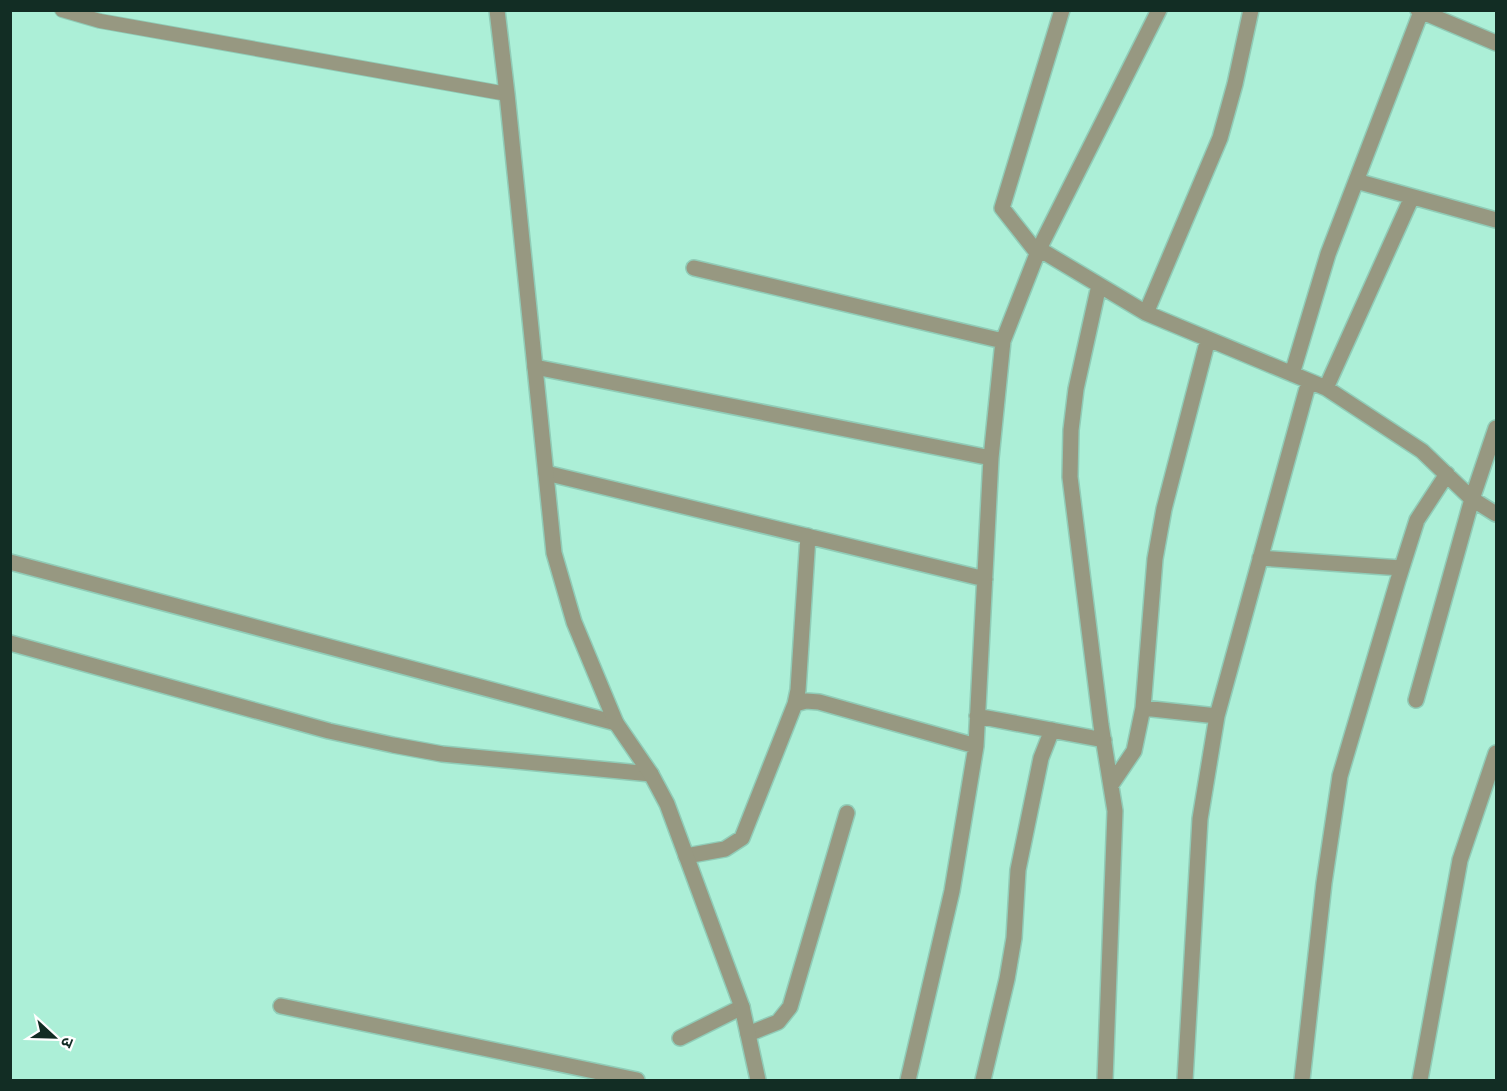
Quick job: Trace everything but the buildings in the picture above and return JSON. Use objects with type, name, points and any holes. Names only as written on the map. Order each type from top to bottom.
[{"type":"street","points":[[497,10],[554,553],[574,622],[616,723],[651,774],[667,804],[742,1007],[758,1080]]},
{"type":"street","points":[[1062,10],[1002,208],[1035,250],[1039,249],[1146,313],[1326,388],[1422,451],[1472,499],[1497,514]]},
{"type":"street","points":[[908,1080],[952,891],[976,746],[991,458],[1003,341],[1039,249],[1159,10]]},
{"type":"street","points":[[1146,313],[1220,138],[1235,84],[1251,10]]},
{"type":"street","points":[[1292,374],[1328,254],[1420,11],[1497,43]]},
{"type":"street","points":[[1356,181],[1497,219]]},
{"type":"street","points":[[1326,388],[1412,197]]},
{"type":"street","points":[[694,268],[1003,341]]},
{"type":"street","points":[[1099,285],[1076,388],[1071,430],[1070,477],[1115,810],[1105,1080]]},
{"type":"street","points":[[1111,786],[1134,751],[1143,708],[1155,558],[1164,508],[1208,339]]},
{"type":"street","points":[[535,368],[991,458]]},
{"type":"street","points":[[1185,1080],[1200,819],[1217,716],[1309,381]]},
{"type":"street","points":[[1416,700],[1472,499],[1497,428]]},
{"type":"street","points":[[546,473],[985,579]]},
{"type":"street","points":[[1302,1080],[1324,883],[1340,776],[1417,520],[1447,474]]},
{"type":"street","points":[[686,856],[725,849],[742,838],[795,704],[798,690],[808,536]]},
{"type":"street","points":[[1260,558],[1401,568]]},
{"type":"street","points":[[10,562],[616,723]]},
{"type":"street","points":[[10,643],[329,731],[393,745],[442,754],[651,774]]},
{"type":"street","points":[[795,704],[806,701],[819,702],[976,746]]},
{"type":"street","points":[[1143,708],[1217,716]]},
{"type":"street","points":[[977,716],[1104,740]]},
{"type":"street","points":[[983,1080],[1008,979],[1014,938],[1018,870],[1041,758],[1052,730]]},
{"type":"street","points":[[1420,1080],[1460,860],[1497,753]]},
{"type":"street","points":[[748,1034],[778,1022],[790,1007],[847,813]]},
{"type":"street","points":[[281,1006],[637,1080]]},
{"type":"street","points":[[680,1038],[742,1007]]},
{"type":"lane","points":[[62,10],[100,21],[507,94]]}]
